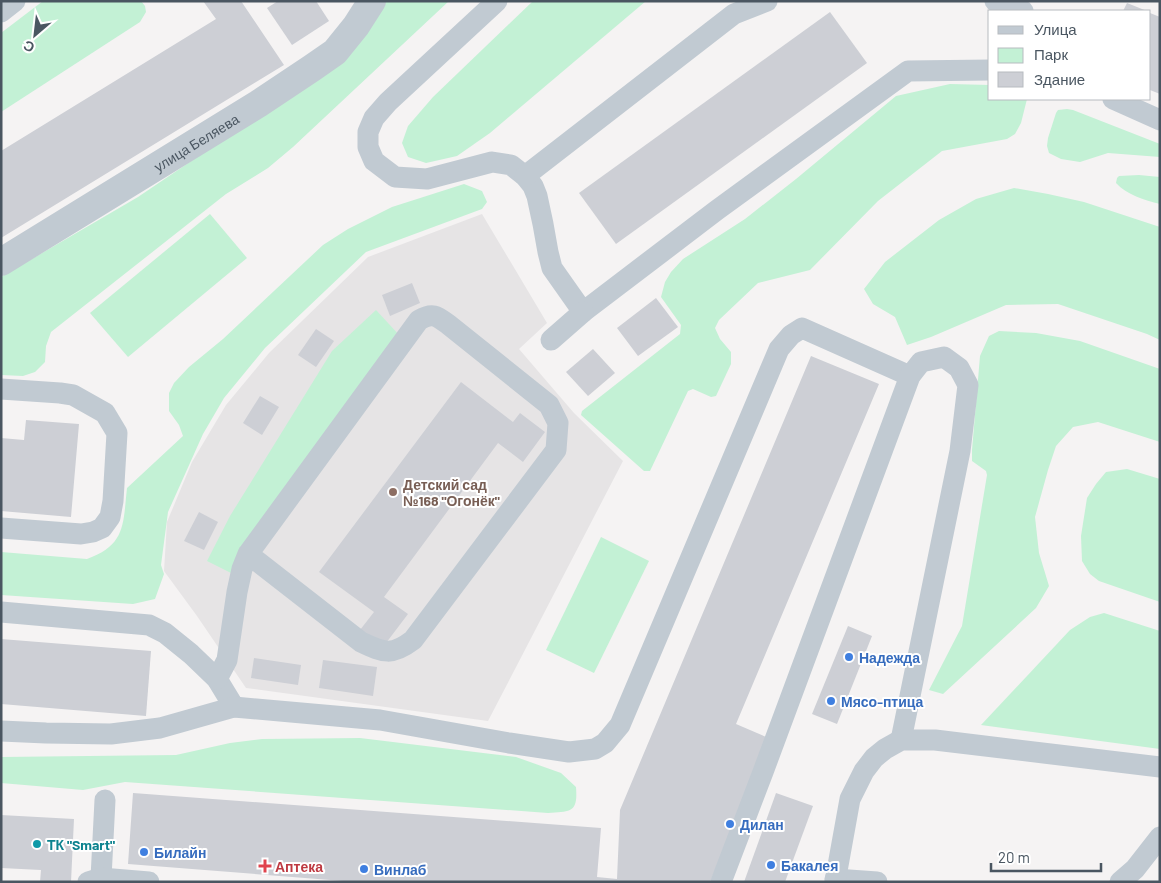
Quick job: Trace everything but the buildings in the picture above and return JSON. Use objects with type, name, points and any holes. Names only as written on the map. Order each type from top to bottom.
[{"type":"street","name":"улица Беляева","points":[[1,262],[249,110],[335,52],[356,26],[372,1]]},
{"type":"lane","points":[[1,12],[15,1]]},
{"type":"lane","points":[[497,1],[388,102],[374,118],[368,132],[368,147],[374,161],[395,177],[427,179],[492,162],[511,165],[525,176],[533,186],[537,196],[552,268],[582,312]]},
{"type":"lane","points":[[525,176],[734,14],[767,1]]},
{"type":"lane","points":[[995,1],[1020,10]]},
{"type":"lane","points":[[551,340],[582,312],[725,204],[908,71],[988,70]]},
{"type":"lane","points":[[1115,100],[1160,120]]},
{"type":"lane","points":[[217,679],[226,660],[242,568],[248,554],[419,320],[430,315],[438,317],[549,405],[558,423],[556,450],[413,640],[402,649],[389,652],[376,650],[362,642],[248,554]]},
{"type":"lane","points":[[1,731],[111,734],[160,728],[234,707],[380,720],[569,752],[595,748],[605,743],[620,725],[779,349],[791,335],[802,328],[910,376]]},
{"type":"lane","points":[[721,882],[910,376],[921,362],[944,357],[959,368],[968,385],[960,451],[901,740]]},
{"type":"lane","points":[[1,389],[73,395],[105,413],[117,433],[113,501],[110,517],[102,528],[80,534],[1,528]]},
{"type":"lane","points":[[1,612],[149,625],[165,633],[217,679],[234,707]]},
{"type":"lane","points":[[877,882],[835,880],[850,799],[864,771],[874,758],[901,740],[935,740],[1160,767]]},
{"type":"lane","points":[[105,800],[94,880],[149,882]]},
{"type":"lane","points":[[1120,882],[1135,869],[1160,837]]},
{"type":"shaded area","name":"Детский сад №168 \"Огонёк\"","points":[[482,214],[547,323],[519,349],[574,413],[623,461],[488,721],[246,688],[164,571],[167,522],[192,462],[226,405],[269,353],[368,257]]},
{"type":"green space","points":[[43,1],[141,1],[145,6],[146,12],[140,22],[1,112],[1,33]]},
{"type":"green space","points":[[385,1],[449,1],[293,147],[268,168],[226,194],[51,332],[46,346],[45,362],[35,372],[23,376],[1,375],[1,277],[138,197],[341,60]]},
{"type":"green space","points":[[533,1],[646,1],[490,133],[457,156],[426,163],[408,157],[402,143],[408,126],[433,97]]},
{"type":"green space","points":[[950,84],[988,85],[988,100],[1027,100],[1021,123],[1015,134],[1007,139],[942,151],[878,201],[810,270],[758,283],[719,320],[715,328],[720,339],[731,352],[731,364],[716,396],[711,397],[693,389],[688,391],[650,471],[644,471],[581,415],[582,411],[680,334],[681,325],[661,297],[665,282],[671,272],[683,259],[745,219],[896,96]]},
{"type":"green space","points":[[1067,109],[1160,144],[1160,157],[1108,153],[1080,162],[1061,159],[1049,153],[1047,146],[1048,138],[1056,113],[1058,110]]},
{"type":"green space","points":[[1119,176],[1160,177],[1160,204],[1131,194],[1116,183]]},
{"type":"green space","points":[[464,184],[482,191],[487,202],[482,209],[366,252],[265,348],[224,398],[203,434],[168,512],[161,565],[164,574],[155,599],[133,604],[1,595],[1,552],[87,559],[100,553],[116,540],[123,523],[127,488],[183,436],[179,425],[169,411],[169,393],[174,383],[189,367],[223,339],[323,245],[348,229],[392,207]]},
{"type":"green space","points":[[1014,188],[1084,202],[1160,227],[1160,340],[1058,304],[1006,305],[931,337],[907,345],[895,317],[873,304],[864,289],[885,262],[939,220],[976,199]]},
{"type":"green space","points":[[210,214],[247,258],[128,357],[90,313]]},
{"type":"green space","points":[[376,310],[401,337],[231,573],[207,561],[230,516],[332,351]]},
{"type":"green space","points":[[999,331],[1036,333],[1080,341],[1160,369],[1160,442],[1098,422],[1073,427],[1056,446],[1035,517],[1039,553],[1049,586],[1036,608],[943,694],[929,690],[962,626],[987,475],[986,471],[972,461],[980,356],[989,336]]},
{"type":"green space","points":[[1127,469],[1160,479],[1160,602],[1099,581],[1090,574],[1082,561],[1081,536],[1087,498],[1106,472]]},
{"type":"green space","points":[[601,537],[649,561],[594,673],[546,650]]},
{"type":"green space","points":[[1104,613],[1160,631],[1160,749],[981,725],[1070,630],[1090,617]]},
{"type":"green space","points":[[360,738],[516,757],[561,773],[576,787],[576,802],[567,811],[548,813],[125,782],[83,790],[1,783],[1,757],[176,755],[230,743],[262,739]]},
{"type":"place","name":"Детский сад №168 \"Огонёк\"","points":[[393,492]]},
{"type":"place","name":"Надежда","points":[[849,657]]},
{"type":"place","name":"Мясо-птица","points":[[831,701]]},
{"type":"place","name":"Дилан","points":[[730,824]]},
{"type":"place","name":"ТК \"Smart\"","points":[[37,844]]},
{"type":"place","name":"Билайн","points":[[144,852]]},
{"type":"place","name":"Бакалея","points":[[771,865]]},
{"type":"place","name":"Аптека","points":[[265,866]]},
{"type":"place","name":"Винлаб","points":[[364,869]]}]
